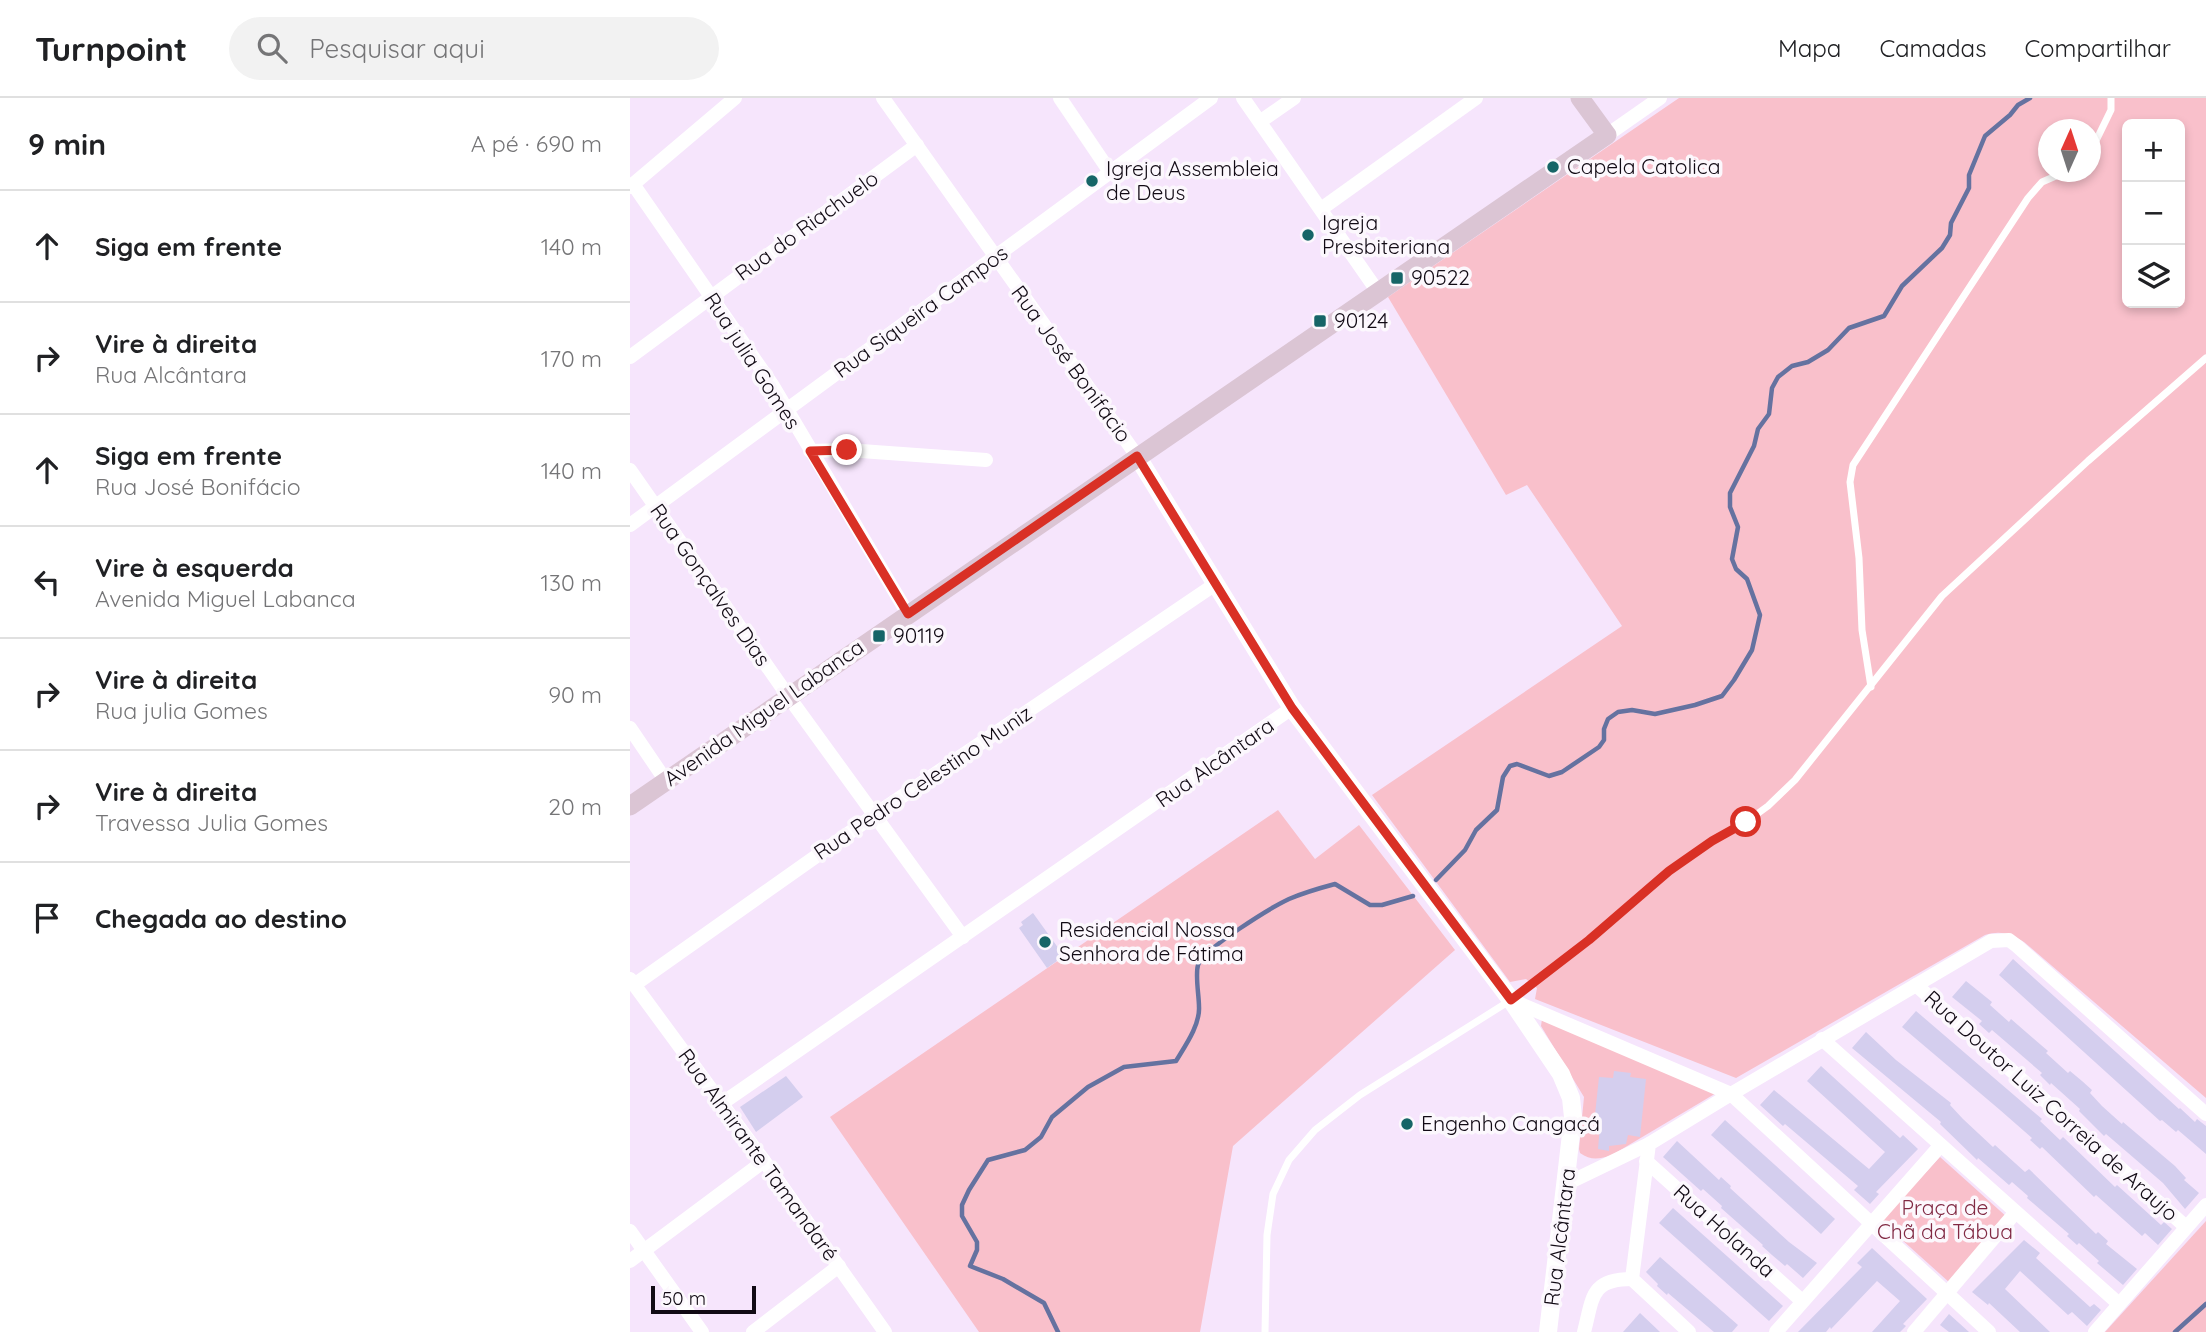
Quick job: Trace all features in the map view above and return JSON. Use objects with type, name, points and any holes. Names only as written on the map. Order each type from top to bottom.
[{"type":"main road","points":[[1580,98],[1607,135]]},
{"type":"main road","name":"Avenida Miguel Labanca","points":[[630,806],[1607,135]]},
{"type":"street","points":[[631,185],[735,98]]},
{"type":"street","name":"Rua José Bonifácio","points":[[883,98],[1137,456],[1292,708]]},
{"type":"street","points":[[1060,98],[1110,172]]},
{"type":"street","name":"Rua Siqueira Campos","points":[[630,525],[1211,98]]},
{"type":"street","points":[[1243,98],[1378,292]]},
{"type":"street","points":[[1261,121],[1294,98]]},
{"type":"street","points":[[1321,209],[1476,98]]},
{"type":"street","name":"Avenida Miguel Labanca","points":[[1607,135],[1660,98]]},
{"type":"street","name":"Rua do Riachuelo","points":[[630,357],[917,145]]},
{"type":"street","name":"Rua julia Gomes","points":[[631,185],[773,386],[908,614]]},
{"type":"street","points":[[810,451],[847,450],[986,460]]},
{"type":"street","name":"Rua Gonçalves Dias","points":[[630,470],[788,696],[963,937]]},
{"type":"street","name":"Rua Pedro Celestino Muniz","points":[[632,982],[1214,585]]},
{"type":"street","name":"Rua Alcântara","points":[[721,1104],[1292,708],[1511,1000],[1561,1074],[1571,1098],[1573,1117],[1548,1332]]},
{"type":"street","points":[[630,728],[666,781]]},
{"type":"street","name":"Rua Doutor Luiz Correia de Araujo","points":[[1566,1184],[1649,1144],[1991,941],[2009,940],[2206,1114]]},
{"type":"street","name":"Rua Almirante Tamandaré","points":[[632,982],[764,1161],[885,1332]]},
{"type":"street","name":"Rua Doutor Luiz Correia de Araujo","points":[[1916,985],[2186,1227]]},
{"type":"street","points":[[1511,1000],[1731,1094],[1989,1332]]},
{"type":"street","points":[[1822,1039],[2119,1304]]},
{"type":"street","points":[[1632,1279],[1649,1144]]},
{"type":"street","points":[[1776,1332],[1940,1146]]},
{"type":"street","points":[[630,1261],[764,1161]]},
{"type":"street","name":"Rua Holanda","points":[[1646,1161],[1802,1301]]},
{"type":"street","name":"Rua Doutor Luiz Correia de Araujo","points":[[2095,1332],[2206,1205]]},
{"type":"street","points":[[1914,1332],[2015,1213]]},
{"type":"street","points":[[630,1231],[702,1332]]},
{"type":"street","points":[[752,1332],[839,1266]]},
{"type":"street","points":[[1584,1332],[1593,1296],[1601,1284],[1613,1279],[1632,1279],[1689,1332]]},
{"type":"lane","points":[[2101,132],[2108,118],[2111,98]]},
{"type":"lane","points":[[1871,687],[1862,630],[1859,558],[1850,482],[1853,465],[2028,198],[2042,182]]},
{"type":"lane","points":[[1265,1332],[1267,1235],[1273,1194],[1289,1160],[1315,1130],[1360,1094],[1511,1000],[1589,940],[1669,871],[1768,807],[1796,780],[1942,596],[2206,358]]},
{"type":"green space","points":[[1679,98],[2206,98],[2206,1098],[2024,942],[2006,934],[1985,935],[1736,1078],[1535,999],[1537,988],[1526,979],[1510,982],[1372,795],[1622,626],[1527,485],[1506,495],[1388,297]]},
{"type":"green space","points":[[1278,810],[1315,859],[1359,825],[1455,950],[1233,1146],[1200,1332],[979,1332],[830,1117]]},
{"type":"green space","points":[[1542,1019],[1718,1092],[1612,1155],[1588,1157],[1580,1153],[1579,1149],[1584,1097],[1541,1026]]},
{"type":"green space","name":"Praça de Chã da Tábua","points":[[1940,1157],[2008,1218],[1950,1283],[1881,1221]]},
{"type":"green space","points":[[2206,1221],[2206,1332],[2105,1332]]},
{"type":"building","name":"Residencial Nossa Senhora de Fátima","points":[[1033,913],[1064,956],[1047,968],[1019,928],[1023,925],[1021,922]]},
{"type":"building","points":[[2013,959],[2179,1109],[2195,1122],[2197,1119],[2206,1126],[2206,1154],[2178,1130],[2176,1132],[2160,1121],[1999,975]]},
{"type":"building","points":[[1966,981],[1992,1002],[1990,1005],[2009,1022],[2011,1019],[2048,1051],[2046,1053],[2068,1073],[2070,1071],[2092,1090],[2090,1093],[2122,1124],[2123,1122],[2175,1166],[2186,1178],[2184,1180],[2199,1193],[2185,1209],[2163,1183],[2106,1134],[2104,1136],[2080,1109],[2040,1075],[2042,1073],[1992,1030],[1989,1033],[1979,1024],[1982,1021],[1952,997]]},
{"type":"building","points":[[1916,1011],[2042,1119],[2040,1121],[2060,1140],[2063,1137],[2115,1187],[2117,1185],[2161,1225],[2164,1222],[2172,1229],[2158,1245],[2145,1233],[2142,1236],[2096,1195],[2094,1197],[2042,1147],[2040,1149],[2030,1140],[2032,1138],[1902,1027]]},
{"type":"building","points":[[1866,1032],[1896,1060],[1951,1103],[1963,1119],[1993,1147],[1995,1145],[2025,1172],[2029,1169],[2096,1234],[2098,1232],[2108,1241],[2106,1244],[2137,1269],[2123,1285],[2079,1243],[2077,1245],[2067,1236],[2069,1234],[2012,1182],[2009,1185],[1978,1158],[1977,1160],[1940,1124],[1941,1122],[1852,1048]]},
{"type":"building","points":[[1821,1066],[1900,1138],[1903,1135],[1918,1149],[1876,1192],[1879,1194],[1870,1204],[1854,1190],[1858,1186],[1760,1105],[1774,1090],[1869,1169],[1885,1152],[1807,1081]]},
{"type":"building","points":[[1614,1071],[1631,1073],[1630,1077],[1646,1079],[1640,1137],[1628,1135],[1626,1144],[1609,1146],[1609,1151],[1598,1149],[1600,1125],[1594,1124],[1599,1077],[1613,1078]]},
{"type":"building","points":[[786,1076],[803,1097],[756,1132],[740,1107]]},
{"type":"building","points":[[1725,1120],[1835,1219],[1821,1234],[1711,1135]]},
{"type":"building","points":[[1677,1141],[1719,1180],[1721,1177],[1731,1186],[1730,1188],[1789,1242],[1817,1263],[1803,1278],[1772,1255],[1721,1208],[1722,1206],[1663,1157]]},
{"type":"building","points":[[1673,1208],[1783,1306],[1769,1321],[1659,1223]]},
{"type":"building","points":[[2024,1240],[2040,1253],[2036,1258],[2090,1307],[2094,1304],[2101,1310],[2087,1326],[2072,1312],[2068,1315],[2020,1271],[2005,1289],[2050,1332],[2020,1332],[1989,1303],[1988,1305],[1972,1292]]},
{"type":"building","points":[[1872,1248],[1927,1299],[1903,1324],[1906,1326],[1900,1332],[1872,1332],[1900,1301],[1877,1281],[1831,1329],[1830,1327],[1826,1332],[1798,1332],[1862,1267],[1857,1263]]},
{"type":"building","points":[[1660,1257],[1738,1325],[1732,1332],[1714,1332],[1657,1286],[1646,1272]]},
{"type":"building","points":[[1640,1313],[1660,1332],[1623,1332]]},
{"type":"building","points":[[1949,1314],[1969,1332],[1949,1332],[1940,1325]]},
{"type":"waterway","points":[[1436,880],[1465,850],[1476,830],[1497,810],[1503,777],[1510,766],[1517,764],[1549,776],[1562,772],[1599,747],[1604,740],[1608,719],[1618,712],[1632,710],[1655,714],[1722,696],[1752,650],[1760,615],[1747,579],[1736,569],[1732,559],[1738,527],[1730,507],[1730,493],[1754,446],[1758,429],[1769,414],[1772,388],[1778,377],[1792,366],[1808,362],[1828,350],[1849,328],[1884,316],[1902,286],[1942,248],[1950,235],[1951,223],[1969,188],[1969,175],[1985,136],[2018,105],[2030,98]]},
{"type":"waterway","points":[[1058,1332],[1044,1303],[1003,1279],[970,1266],[977,1250],[977,1242],[962,1216],[962,1205],[988,1160],[1025,1150],[1041,1137],[1052,1117],[1088,1087],[1124,1067],[1176,1061],[1199,1014],[1198,965],[1212,949],[1254,919],[1289,899],[1335,884],[1370,905],[1382,905],[1413,896]]},
{"type":"waterway","points":[[2175,1332],[2206,1304]]},
{"type":"place","name":"Capela Catolica","points":[[1553,167]]},
{"type":"place","name":"Igreja Assembleia de Deus","points":[[1092,181]]},
{"type":"place","name":"Igreja Presbiteriana","points":[[1308,235]]},
{"type":"place","name":"90522","points":[[1397,278]]},
{"type":"place","name":"90124","points":[[1320,321]]},
{"type":"place","name":"90119","points":[[879,636]]},
{"type":"place","name":"Residencial Nossa Senhora de Fátima","points":[[1045,942]]},
{"type":"place","name":"Engenho Cangaçá","points":[[1407,1124]]},
{"type":"route","points":[[847,450],[810,451],[908,614],[1137,456],[1292,708],[1511,1000],[1589,940],[1669,871],[1712,841],[1746,822]]}]
